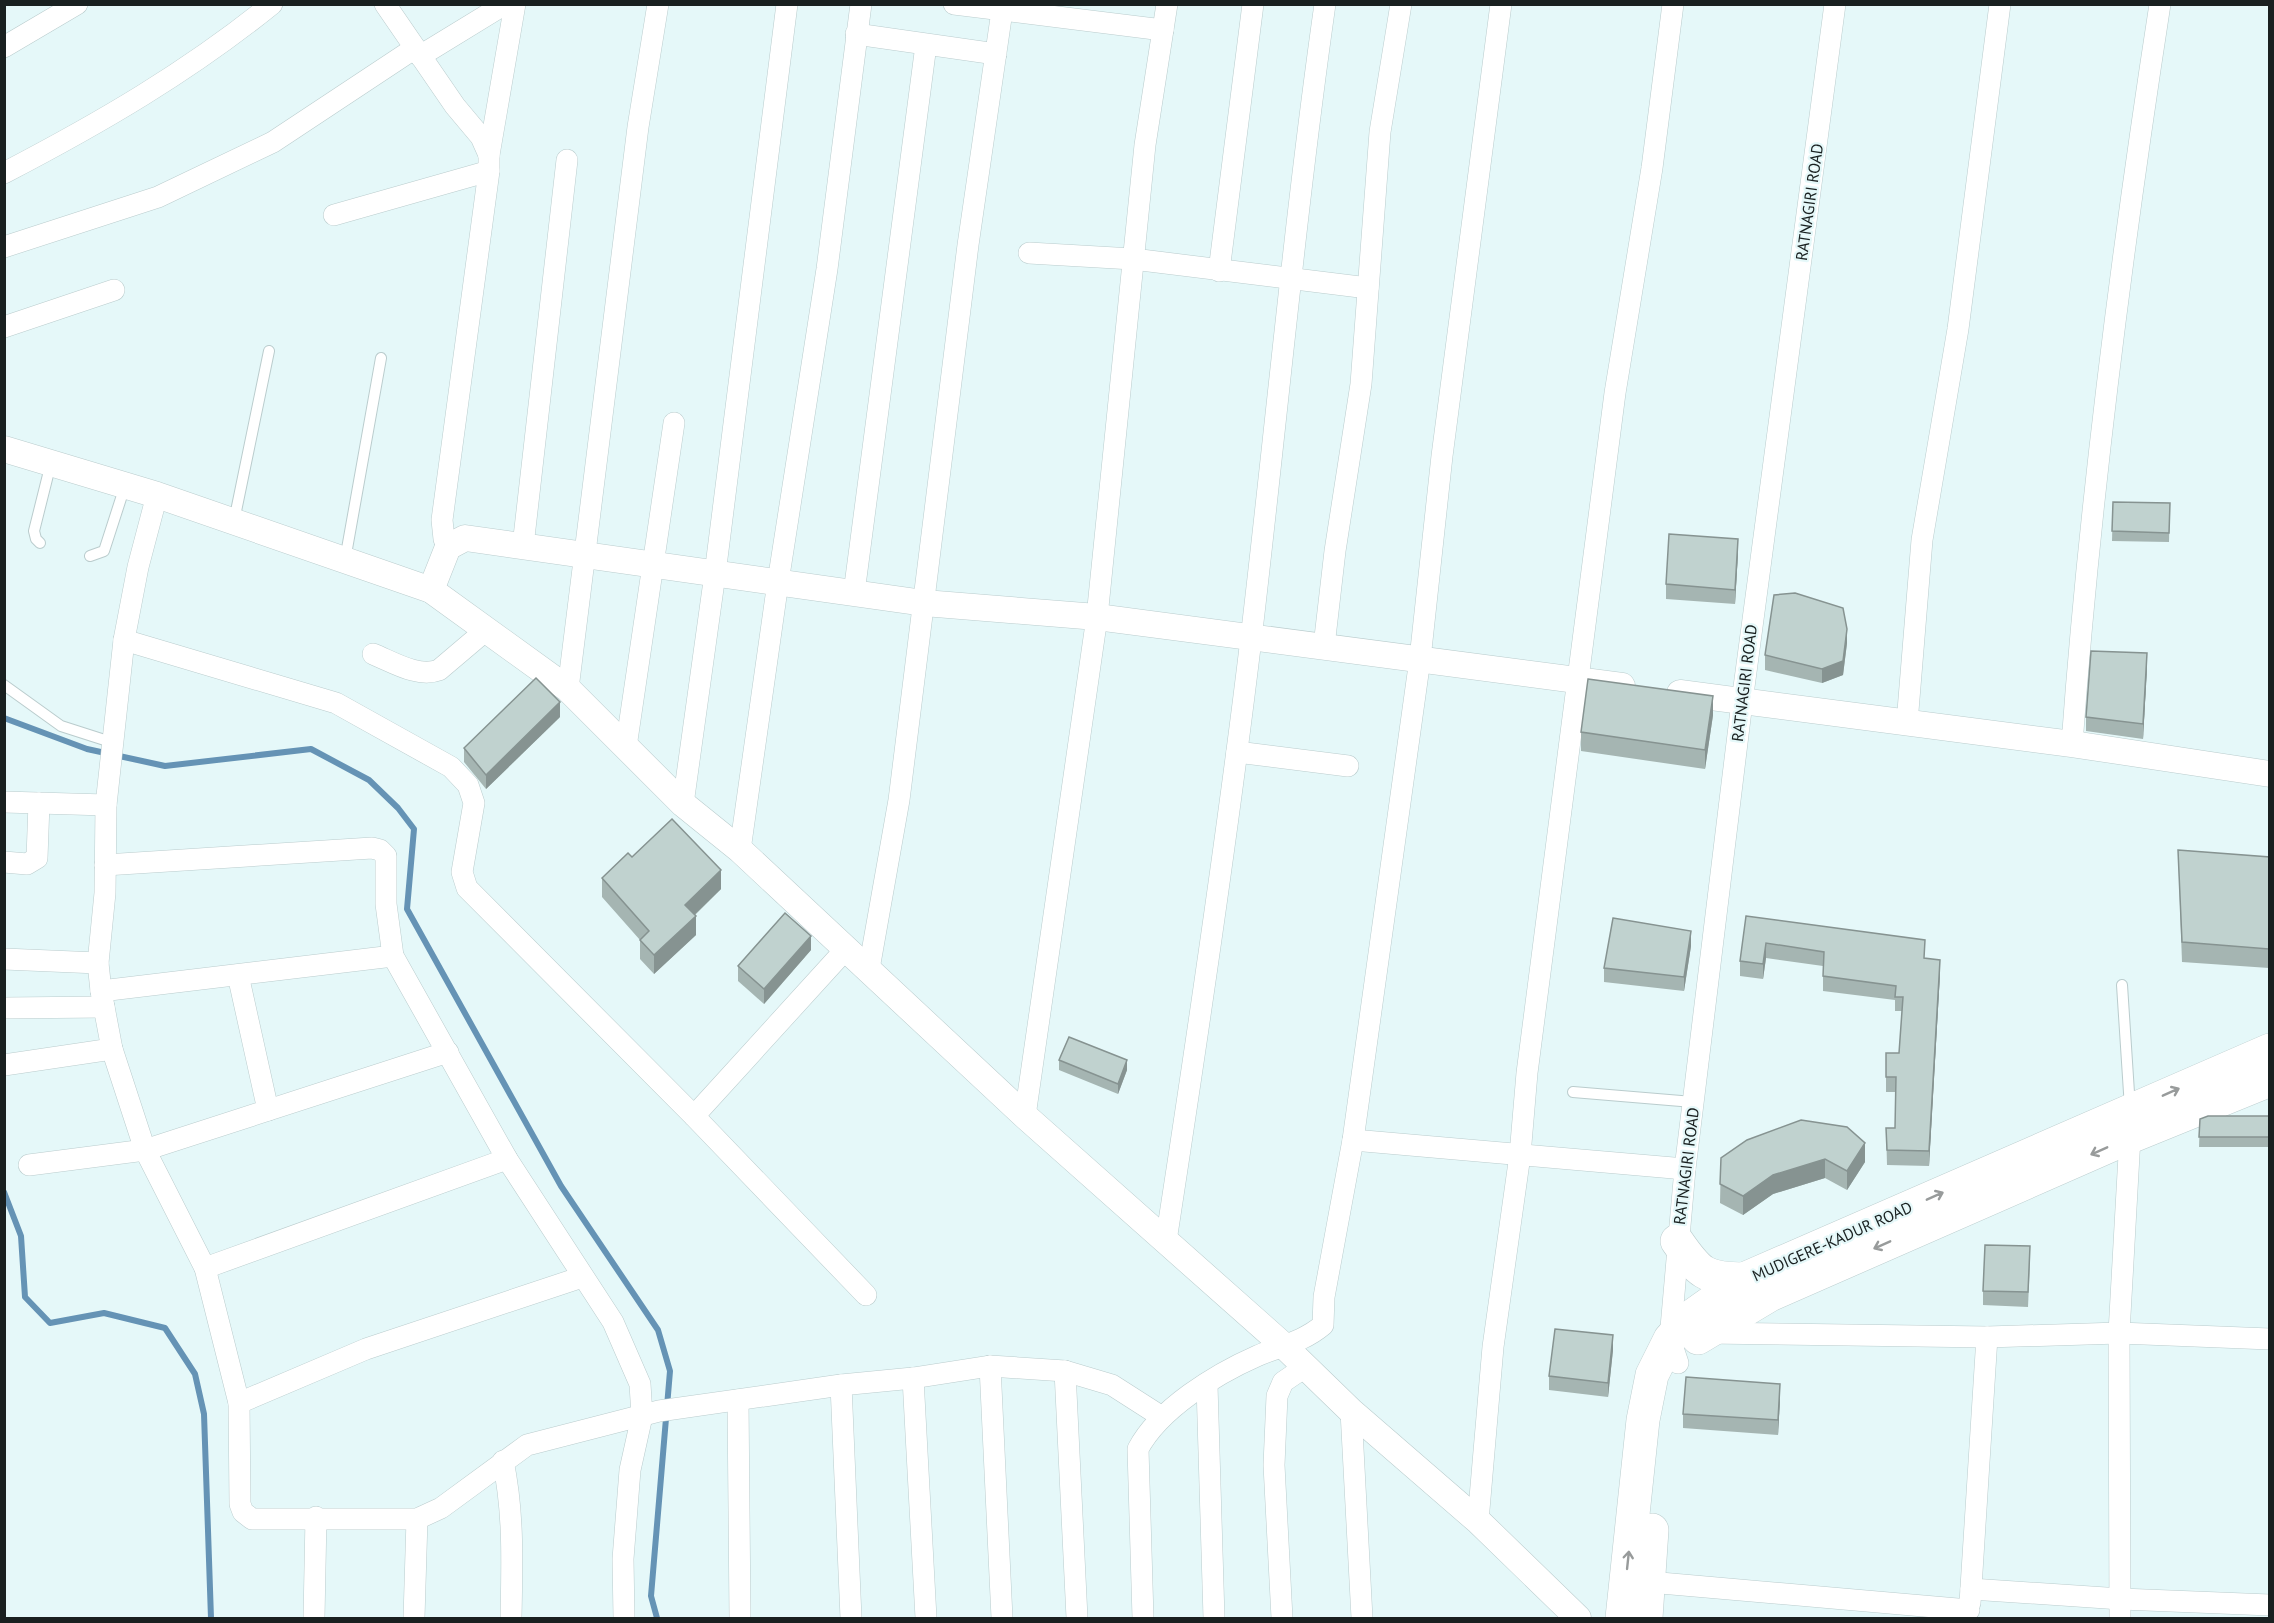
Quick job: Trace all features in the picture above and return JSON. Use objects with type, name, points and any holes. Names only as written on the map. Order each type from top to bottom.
[{"type":"highway","name":"MUDIGERE-KADUR ROAD","points":[[1622,1618],[1647,1393],[1652,1375],[1674,1351],[1686,1349],[1702,1333],[1770,1295],[2130,1124],[2270,1050]]},
{"type":"highway","name":"MUDIGERE-KADUR ROAD","points":[[1646,1618],[1654,1492],[1674,1351],[1689,1318],[1744,1279],[2130,1124],[2270,1080]]},
{"type":"highway","points":[[1677,1241],[1693,1264],[1706,1275],[1718,1279],[1744,1279]]},
{"type":"street","points":[[4,47],[77,4]]},
{"type":"street","points":[[4,173],[98,124],[174,76],[272,4]]},
{"type":"street","points":[[385,4],[455,106],[481,137],[489,163]]},
{"type":"street","points":[[4,247],[158,196],[273,142],[418,52],[505,4]]},
{"type":"street","points":[[448,547],[444,539],[442,520],[489,163],[515,4]]},
{"type":"street","points":[[568,689],[638,127],[658,4]]},
{"type":"street","points":[[683,804],[788,4]]},
{"type":"street","points":[[740,850],[778,582],[827,269],[861,4]]},
{"type":"street","points":[[954,4],[1163,30]]},
{"type":"street","points":[[1025,1116],[1097,617],[1145,145],[1167,4]]},
{"type":"street","points":[[1219,271],[1253,4]]},
{"type":"street","points":[[1166,1240],[1216,910],[1237,752],[1290,280],[1325,4]]},
{"type":"street","points":[[1324,646],[1335,551],[1361,384],[1380,132],[1401,4]]},
{"type":"street","points":[[1143,1618],[1138,1449],[1145,1437],[1162,1417],[1186,1397],[1230,1369],[1283,1346],[1304,1340],[1323,1325],[1324,1297],[1353,1140],[1420,659],[1442,456],[1501,4]]},
{"type":"street","points":[[1478,1521],[1492,1347],[1520,1155],[1527,1073],[1577,680],[1615,393],[1653,168],[1673,4]]},
{"type":"street","name":"RATNAGIRI ROAD","points":[[1674,1351],[1677,1241],[1693,1102],[1742,702],[1835,4]]},
{"type":"street","points":[[1906,723],[1922,540],[1958,329],[2000,4]]},
{"type":"street","points":[[2072,744],[2099,437],[2125,234],[2160,4]]},
{"type":"street","points":[[869,969],[899,800],[968,245],[1002,11]]},
{"type":"street","points":[[856,34],[996,54]]},
{"type":"street","points":[[854,593],[926,45]]},
{"type":"street","points":[[523,546],[567,160]]},
{"type":"street","points":[[334,215],[489,163]]},
{"type":"street","points":[[1029,253],[1133,259],[1368,288]]},
{"type":"street","points":[[4,327],[114,290]]},
{"type":"street","points":[[626,747],[674,423]]},
{"type":"street","points":[[4,449],[157,495],[431,590],[568,689],[683,804],[740,850],[1025,1116],[1166,1240],[1351,1411],[1478,1521],[1578,1618]]},
{"type":"street","points":[[157,495],[138,567],[124,640],[106,805],[105,865],[98,963],[112,1049],[145,1150],[205,1268],[239,1403],[240,1504],[243,1512],[252,1519],[316,1517],[417,1519],[441,1508],[527,1445],[650,1413],[990,1366],[1065,1371],[1112,1385],[1162,1417]]},
{"type":"street","points":[[431,590],[448,547],[465,538],[924,603],[1097,617],[2072,744],[2270,774]]},
{"type":"street","points":[[373,654],[421,673],[431,673],[439,670],[485,631]]},
{"type":"street","points":[[124,640],[336,703],[451,767],[462,777],[472,793],[474,803],[462,872],[467,888],[694,1116],[866,1295]]},
{"type":"street","points":[[1237,752],[1348,766]]},
{"type":"street","points":[[4,802],[106,805]]},
{"type":"street","points":[[4,862],[27,864],[37,858],[39,803]]},
{"type":"street","points":[[105,865],[372,848],[380,850],[386,856],[386,904],[393,956],[507,1159],[613,1322],[634,1364],[650,1413],[630,1470],[623,1559],[624,1618]]},
{"type":"street","points":[[694,1116],[845,950]]},
{"type":"street","points":[[4,1008],[103,999],[238,975],[393,956]]},
{"type":"street","points":[[4,959],[98,963]]},
{"type":"street","points":[[238,975],[268,1110]]},
{"type":"street","points":[[4,1065],[112,1049]]},
{"type":"street","points":[[29,1165],[145,1150],[448,1052]]},
{"type":"street","points":[[2121,1609],[2119,1333],[2130,1124]]},
{"type":"street","points":[[1353,1140],[1685,1169]]},
{"type":"street","points":[[205,1268],[507,1159]]},
{"type":"street","points":[[239,1403],[366,1349],[582,1277]]},
{"type":"street","points":[[1702,1333],[1987,1337],[2119,1333],[2270,1339]]},
{"type":"street","points":[[1649,1582],[1969,1614],[1987,1337]]},
{"type":"street","points":[[990,1366],[1002,1618]]},
{"type":"street","points":[[1282,1618],[1274,1465],[1277,1396],[1283,1382],[1305,1367]]},
{"type":"street","points":[[1065,1371],[1077,1618]]},
{"type":"street","points":[[913,1378],[926,1618]]},
{"type":"street","points":[[841,1385],[851,1618]]},
{"type":"street","points":[[1207,1385],[1214,1618]]},
{"type":"street","points":[[738,1400],[740,1618]]},
{"type":"street","points":[[1351,1411],[1362,1618]]},
{"type":"street","points":[[503,1461],[512,1521],[512,1618]]},
{"type":"street","points":[[314,1618],[316,1517]]},
{"type":"street","points":[[414,1618],[417,1519]]},
{"type":"street","points":[[1971,1589],[2121,1609],[2270,1605]]},
{"type":"lane","points":[[234,522],[269,351]]},
{"type":"lane","points":[[345,561],[381,358]]},
{"type":"lane","points":[[40,543],[34,531],[51,463]]},
{"type":"lane","points":[[90,556],[104,551],[125,485]]},
{"type":"lane","points":[[4,685],[61,726],[113,756]]},
{"type":"lane","points":[[2122,985],[2130,1124]]},
{"type":"lane","points":[[1573,1092],[1693,1102]]},
{"type":"building","points":[[2113,502],[2170,503],[2169,533],[2112,531]]},
{"type":"building","points":[[1669,534],[1738,539],[1735,590],[1666,584]]},
{"type":"building","points":[[1795,593],[1843,608],[1847,629],[1843,661],[1822,669],[1765,655],[1774,595]]},
{"type":"building","points":[[2091,651],[2147,653],[2143,724],[2086,717]]},
{"type":"building","points":[[536,678],[560,702],[486,775],[464,748]]},
{"type":"building","points":[[1588,679],[1713,696],[1705,750],[1581,732]]},
{"type":"building","points":[[672,819],[721,870],[685,905],[696,916],[654,955],[640,940],[649,931],[602,878],[628,853],[632,857]]},
{"type":"building","points":[[2178,850],[2270,857],[2269,949],[2182,942]]},
{"type":"building","points":[[785,913],[811,936],[764,989],[738,966]]},
{"type":"building","points":[[1746,916],[1925,940],[1924,958],[1940,960],[1929,1151],[1887,1150],[1886,1128],[1895,1128],[1896,1077],[1886,1077],[1886,1053],[1899,1053],[1903,997],[1895,997],[1896,986],[1823,976],[1824,952],[1766,943],[1763,964],[1740,961]]},
{"type":"building","points":[[1613,918],[1691,931],[1684,977],[1604,968]]},
{"type":"building","points":[[1069,1037],[1127,1060],[1118,1084],[1059,1060]]},
{"type":"building","points":[[2208,1116],[2270,1116],[2270,1137],[2199,1137],[2200,1119]]},
{"type":"building","points":[[1801,1120],[1847,1127],[1865,1143],[1847,1171],[1825,1159],[1773,1175],[1743,1196],[1720,1184],[1721,1158],[1747,1140]]},
{"type":"building","points":[[1985,1245],[2030,1246],[2028,1292],[1983,1291]]},
{"type":"building","points":[[1555,1329],[1613,1335],[1608,1383],[1549,1376]]},
{"type":"building","points":[[1686,1377],[1780,1384],[1778,1420],[1683,1414]]},
{"type":"waterway","points":[[4,718],[87,749],[165,766],[311,749],[369,780],[398,808],[414,829],[407,909],[561,1186],[658,1330],[670,1371],[651,1596],[657,1618]]},
{"type":"waterway","points":[[4,1192],[21,1236],[25,1297],[50,1323],[104,1313],[165,1328],[195,1374],[204,1414],[211,1618]]}]
